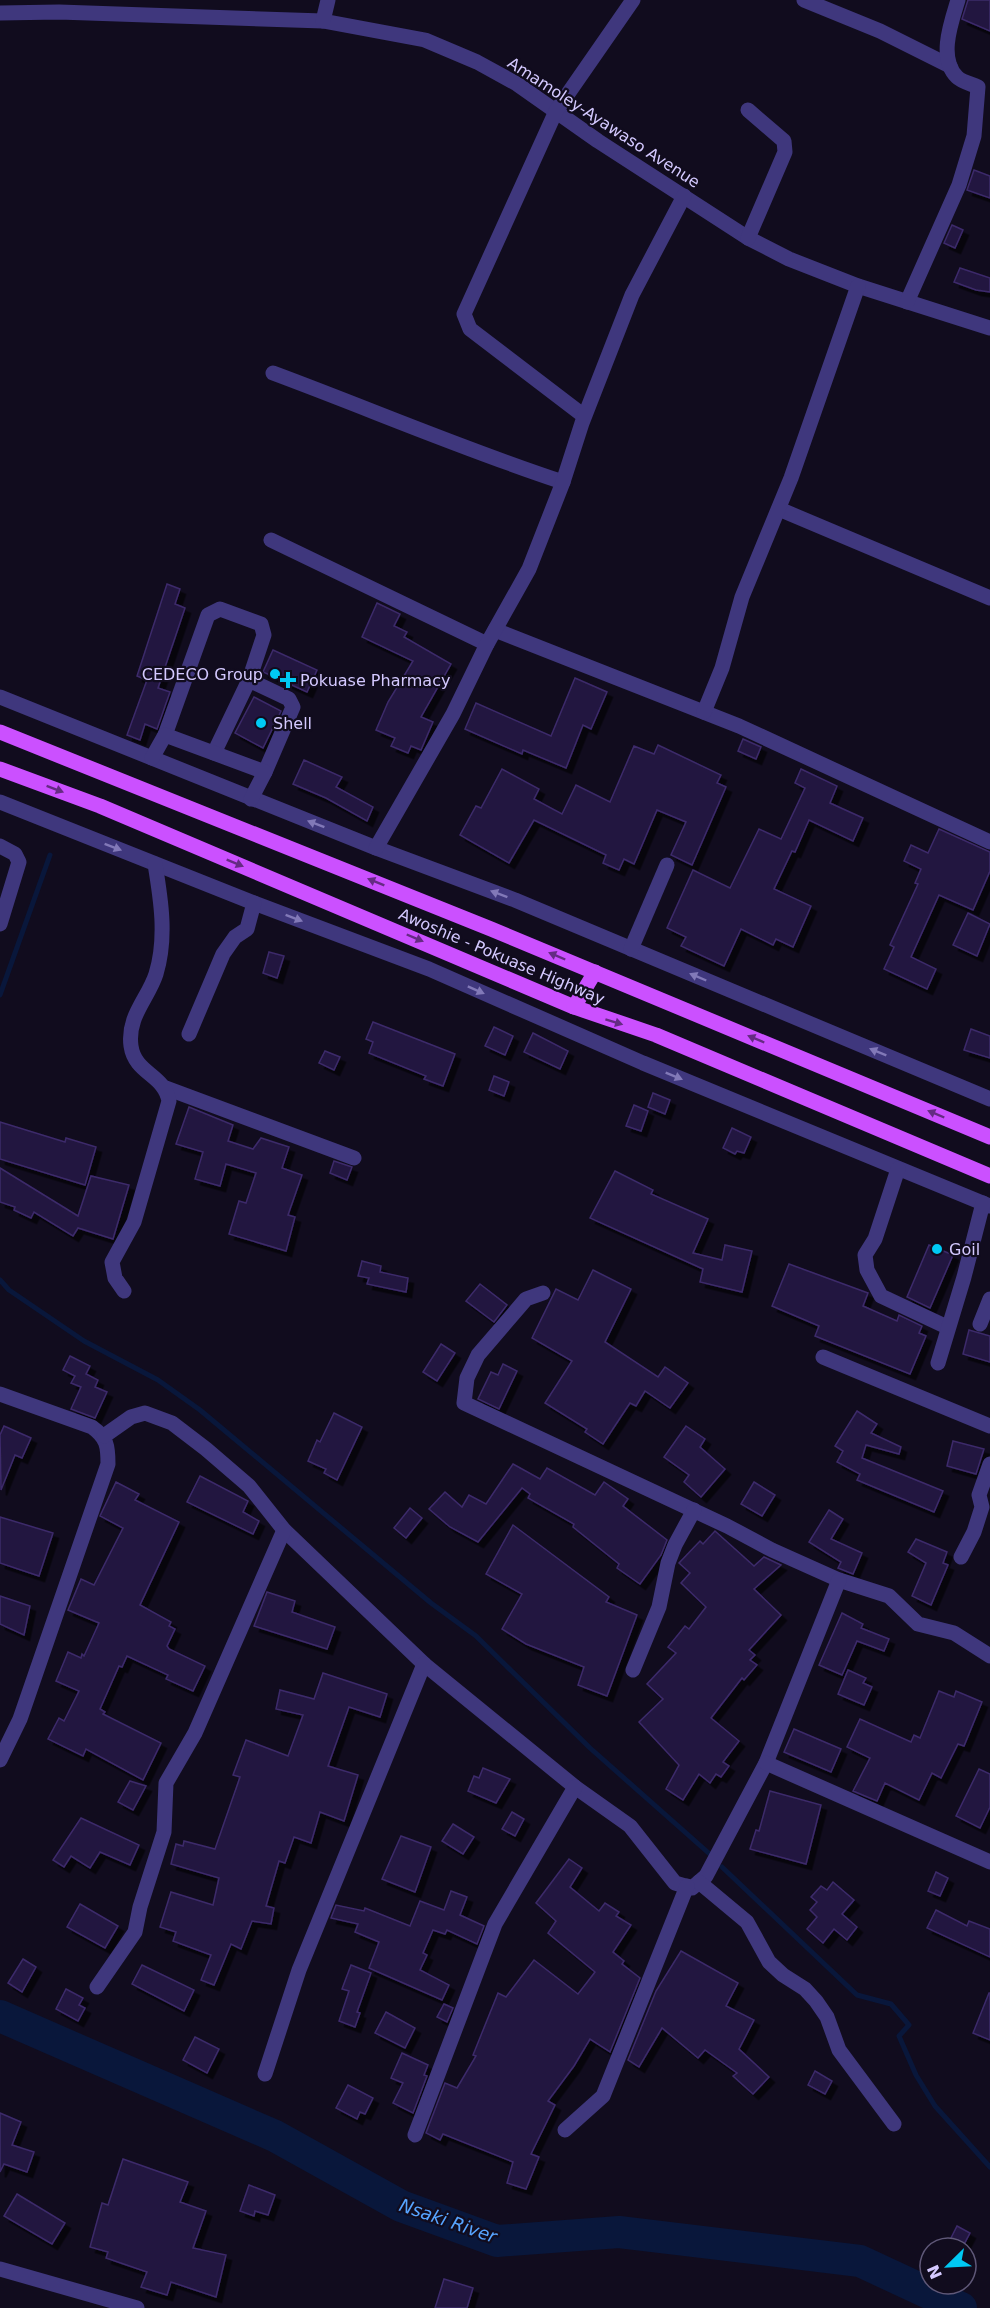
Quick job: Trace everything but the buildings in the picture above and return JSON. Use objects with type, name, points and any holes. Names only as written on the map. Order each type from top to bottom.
[{"type":"main road","name":"Awoshie - Pokuase Highway","points":[[0,732],[146,788],[990,1137]]},
{"type":"main road","name":"Awoshie - Pokuase Highway","points":[[0,769],[100,806],[574,1007],[656,1035],[990,1176]]},
{"type":"main road","points":[[574,1007],[595,972]]},
{"type":"street","points":[[59,12],[79,0]]},
{"type":"street","points":[[323,21],[328,0]]},
{"type":"street","points":[[584,416],[470,330],[464,314],[556,111],[633,0]]},
{"type":"street","points":[[804,0],[880,31],[950,66]]},
{"type":"street","points":[[907,302],[958,185],[974,136],[984,89],[958,78],[950,66],[947,49],[958,0]]},
{"type":"street","name":"Amamoley-Ayawaso Avenue","points":[[0,13],[59,12],[323,21],[425,40],[477,62],[518,84],[748,238],[789,259],[858,286],[990,328]]},
{"type":"street","points":[[748,110],[784,141],[785,152],[748,238]]},
{"type":"street","points":[[376,848],[453,714],[495,630],[530,569],[563,482],[584,416],[632,295],[684,196]]},
{"type":"street","points":[[704,712],[722,668],[742,597],[778,509],[858,286]]},
{"type":"street","points":[[273,373],[392,418],[479,455],[563,482]]},
{"type":"street","points":[[778,509],[990,597]]},
{"type":"street","points":[[271,540],[488,644]]},
{"type":"street","points":[[152,758],[165,735],[208,615],[220,609],[261,624],[264,635],[249,680],[214,753]]},
{"type":"street","points":[[495,630],[704,712],[830,766],[990,842]]},
{"type":"street","points":[[249,680],[289,699],[293,707],[251,799]]},
{"type":"street","points":[[0,697],[251,799],[515,900],[990,1099]]},
{"type":"street","points":[[165,735],[265,772]]},
{"type":"street","points":[[0,802],[254,903],[429,969],[643,1063],[987,1205],[947,1327],[938,1364]]},
{"type":"street","points":[[0,846],[15,854],[19,862],[0,924]]},
{"type":"street","points":[[155,864],[160,899],[162,948],[155,976],[135,1011],[131,1047],[143,1069],[166,1088],[354,1158]]},
{"type":"street","points":[[631,949],[667,865]]},
{"type":"street","points":[[189,1034],[223,954],[235,937],[247,929],[254,903]]},
{"type":"street","points":[[124,1291],[115,1278],[112,1262],[134,1222],[166,1116],[169,1101],[166,1088]]},
{"type":"street","points":[[898,1169],[875,1239],[865,1256],[867,1270],[881,1296],[947,1327]]},
{"type":"street","points":[[543,1293],[526,1299],[478,1354],[467,1378],[464,1403],[839,1580],[889,1596],[918,1624],[954,1633],[990,1656]]},
{"type":"street","points":[[981,1324],[990,1299]]},
{"type":"street","points":[[823,1357],[990,1426]]},
{"type":"street","points":[[0,1394],[93,1427],[104,1436],[108,1443],[108,1464],[20,1719],[2,1752]]},
{"type":"street","points":[[104,1436],[139,1414],[152,1414],[172,1423],[249,1486],[284,1530],[424,1664],[575,1786],[630,1826],[675,1883],[693,1884],[747,1922],[769,1962],[783,1975],[805,1989],[816,2001],[826,2017],[839,2050],[894,2124]]},
{"type":"street","points":[[961,1557],[974,1532],[982,1507],[979,1495],[990,1464]]},
{"type":"street","points":[[633,1670],[659,1607],[668,1563],[694,1510]]},
{"type":"street","points":[[97,1987],[135,1932],[140,1907],[164,1832],[166,1783],[195,1733],[284,1530]]},
{"type":"street","points":[[565,2130],[603,2096],[693,1884],[706,1876],[766,1763],[839,1580]]},
{"type":"street","points":[[266,2074],[299,1970],[424,1664]]},
{"type":"street","points":[[766,1763],[990,1862]]},
{"type":"street","points":[[415,2135],[495,1924],[575,1786]]},
{"type":"street","points":[[0,2269],[137,2308]]},
{"type":"waterway","points":[[0,995],[50,855]]},
{"type":"waterway","points":[[0,1280],[9,1290],[84,1341],[158,1380],[200,1410],[431,1603],[476,1636],[590,1748],[712,1856]]},
{"type":"waterway","points":[[722,1867],[857,1995],[891,2004],[909,2025],[899,2036],[916,2075],[935,2106],[990,2167]]},
{"type":"waterway","name":"Nsaki River","points":[[0,2016],[275,2136],[401,2206],[497,2241],[619,2232],[860,2261],[961,2308]]},
{"type":"place","name":"CEDECO Group","points":[[275,674]]},
{"type":"place","name":"Pokuase Pharmacy","points":[[288,680]]},
{"type":"place","name":"Shell","points":[[261,723]]},
{"type":"place","name":"Goil","points":[[937,1249]]}]
